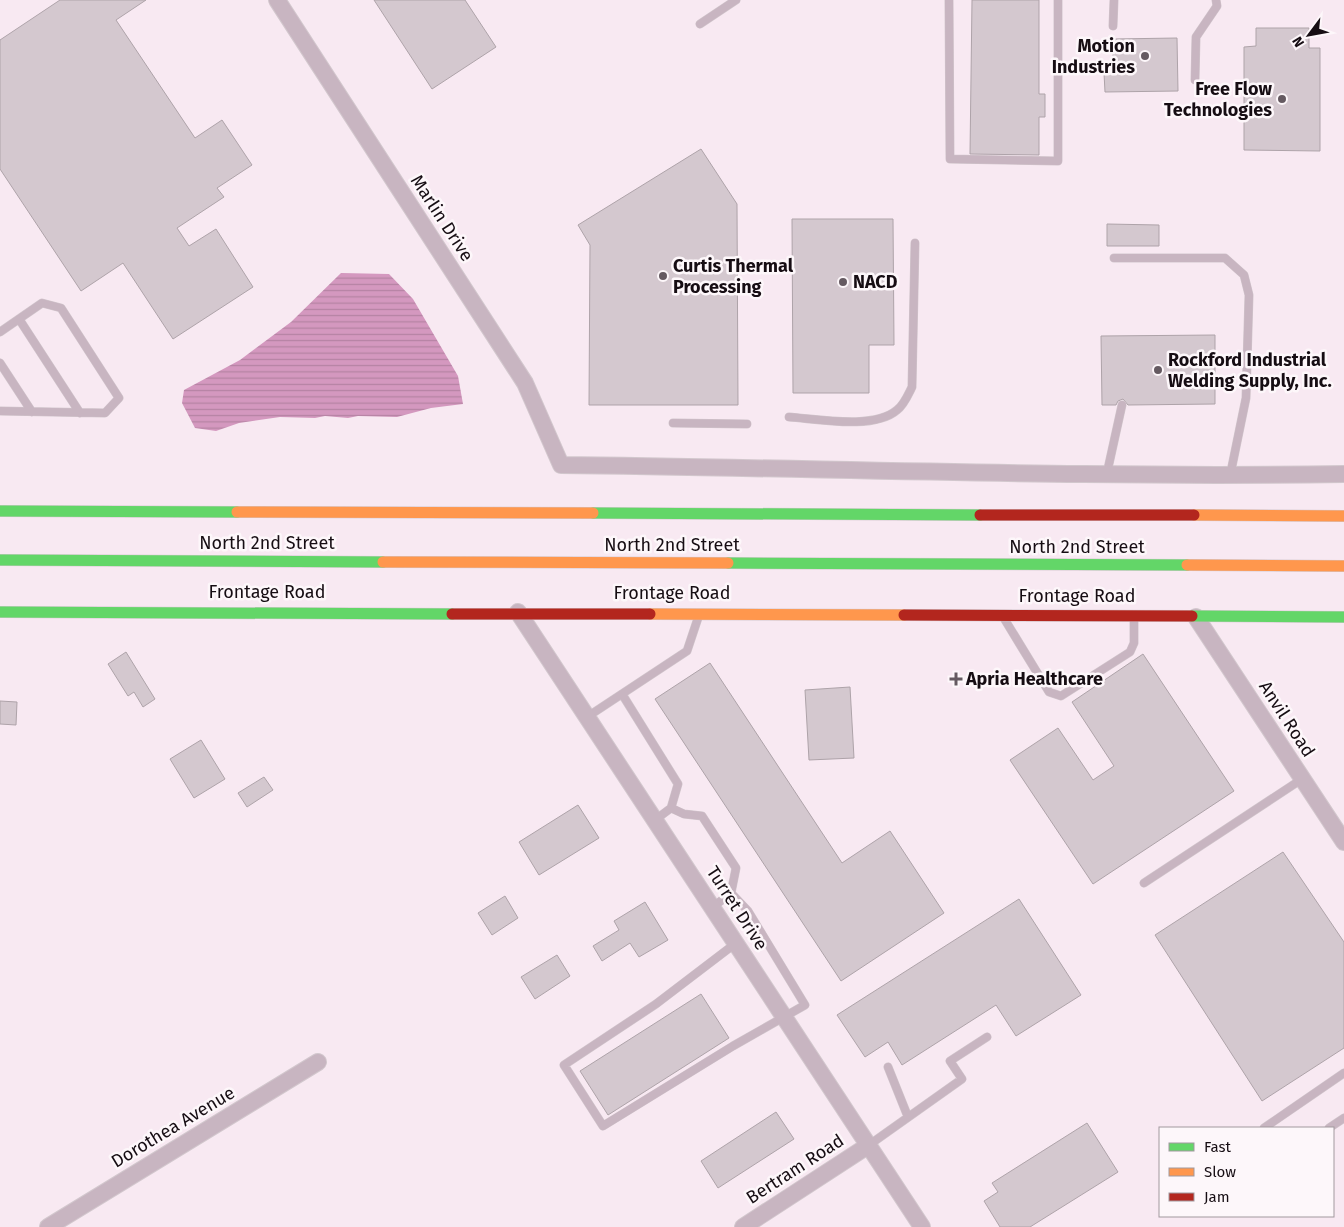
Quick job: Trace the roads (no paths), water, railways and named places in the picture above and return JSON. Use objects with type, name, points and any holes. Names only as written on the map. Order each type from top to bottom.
[{"type":"main road","name":"North 2nd Street","points":[[0,511],[1344,516]]},
{"type":"main road","name":"North 2nd Street","points":[[0,560],[1344,566]]},
{"type":"main road","name":"Frontage Road","points":[[0,612],[518,612],[1344,617]]},
{"type":"street","name":"Marlin Drive","points":[[277,0],[525,383],[561,465],[735,467],[856,472],[1107,473]]},
{"type":"street","points":[[1107,473],[1230,476],[1344,474]]},
{"type":"street","name":"Turret Drive","points":[[518,612],[922,1227]]},
{"type":"street","name":"Anvil Road","points":[[1196,617],[1344,842]]},
{"type":"street","name":"Dorothea Avenue","points":[[48,1227],[318,1062]]},
{"type":"street","name":"Bertram Road","points":[[743,1227],[869,1145]]},
{"type":"lane","points":[[700,24],[736,0]]},
{"type":"lane","points":[[949,0],[950,159],[1058,162],[1058,0]]},
{"type":"lane","points":[[1114,0],[1114,26]]},
{"type":"lane","points":[[1195,80],[1196,37],[1217,6],[1216,0]]},
{"type":"lane","points":[[789,417],[865,422],[881,418],[897,410],[906,399],[912,387],[915,242]]},
{"type":"lane","points":[[1114,258],[1225,258],[1244,275],[1249,295],[1246,398],[1230,476]]},
{"type":"lane","points":[[0,332],[42,303],[60,308],[118,398],[105,413],[0,411]]},
{"type":"lane","points":[[19,319],[80,413]]},
{"type":"lane","points":[[0,363],[32,412]]},
{"type":"lane","points":[[1107,473],[1122,405]]},
{"type":"lane","points":[[673,423],[747,424]]},
{"type":"lane","points":[[587,717],[686,652],[700,614]]},
{"type":"lane","points":[[1003,616],[1049,692],[1060,696],[1130,652],[1134,643],[1134,616]]},
{"type":"lane","points":[[622,694],[678,784],[670,808],[655,820]]},
{"type":"lane","points":[[1144,884],[1302,779]]},
{"type":"lane","points":[[670,808],[684,814],[702,816],[736,868],[730,893],[713,908]]},
{"type":"lane","points":[[730,893],[748,911],[805,1005],[733,1046],[603,1126],[564,1065],[656,1004],[736,943]]},
{"type":"lane","points":[[869,1145],[962,1079],[950,1061],[988,1037]]},
{"type":"lane","points":[[888,1067],[908,1117]]},
{"type":"lane","points":[[1265,1127],[1344,1073]]},
{"type":"lane","points":[[1331,1127],[1344,1118]]},
{"type":"place","name":"Motion Industries","points":[[1145,56]]},
{"type":"place","name":"Free Flow Technologies","points":[[1282,99]]},
{"type":"place","name":"Curtis Thermal Processing","points":[[663,276]]},
{"type":"place","name":"NACD","points":[[843,282]]},
{"type":"place","name":"Rockford Industrial Welding Supply, Inc.","points":[[1158,370]]},
{"type":"place","name":"Apria Healthcare","points":[[956,679]]}]
